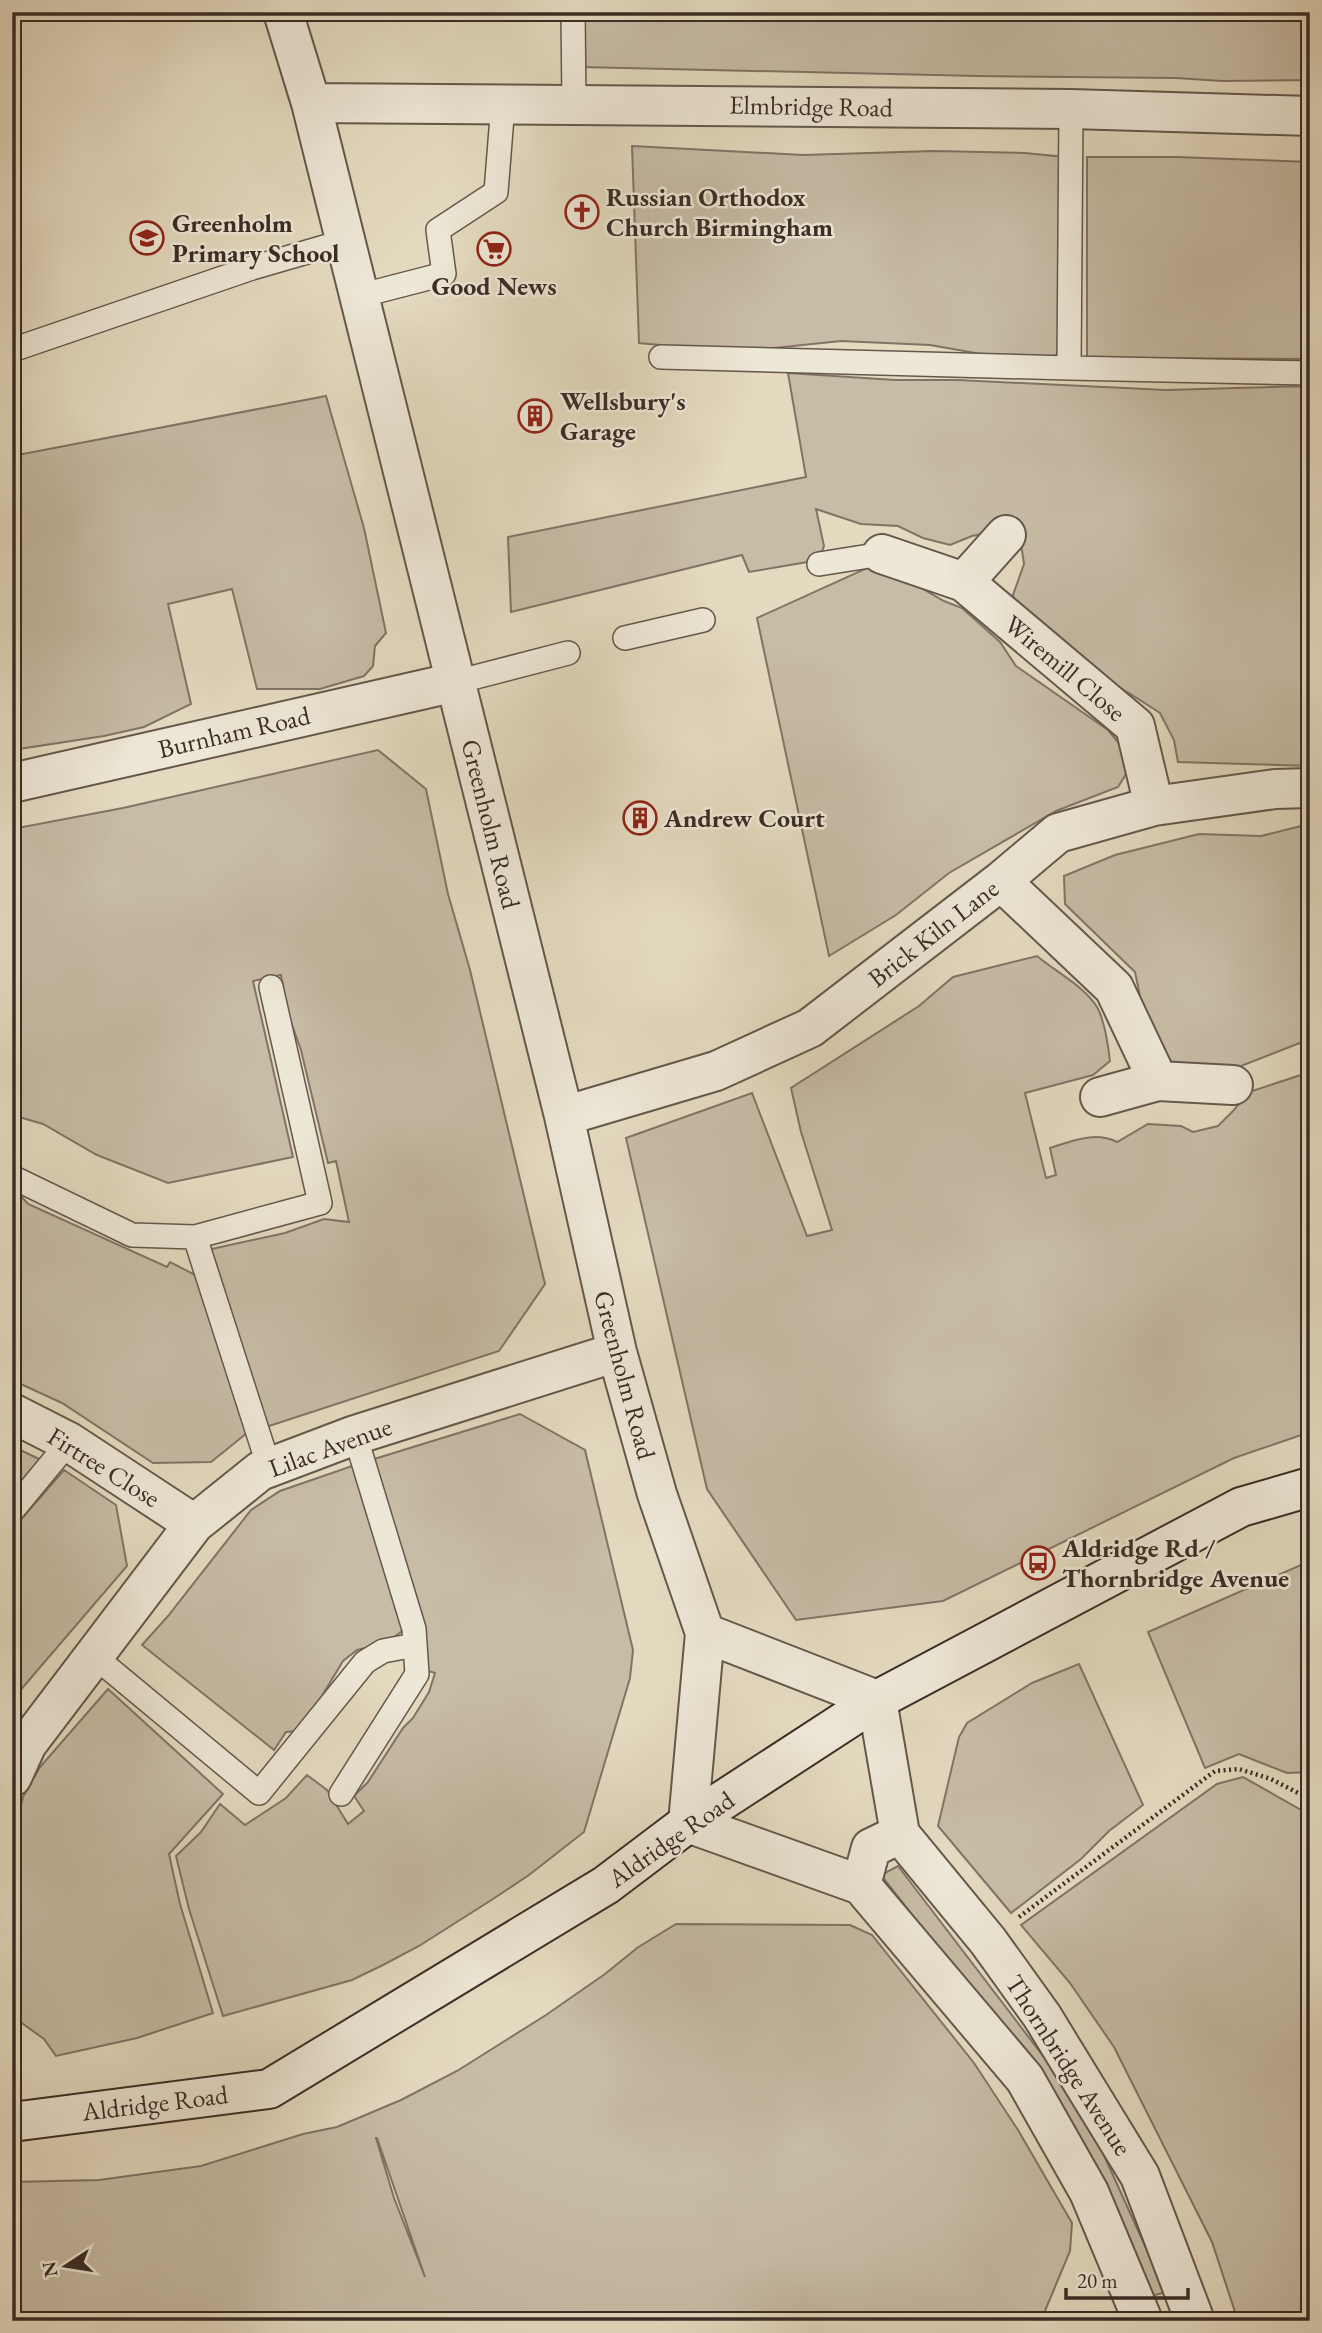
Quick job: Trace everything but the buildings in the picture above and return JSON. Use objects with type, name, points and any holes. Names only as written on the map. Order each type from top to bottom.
[{"type":"street","name":"Greenholm Road","points":[[283,12],[312,103],[564,1116],[617,1352],[657,1494],[705,1633],[688,1823]]},
{"type":"street","name":"Elmbridge Road","points":[[312,103],[1071,109],[1310,116]]},
{"type":"street","points":[[964,582],[1006,535]]},
{"type":"street","name":"Wiremill Close","points":[[882,554],[964,582],[1135,726],[1154,806]]},
{"type":"street","name":"Burnham Road","points":[[12,783],[456,681]]},
{"type":"street","name":"Brick Kiln Lane","points":[[564,1116],[716,1071],[810,1028],[1001,881],[1058,833],[1154,806],[1275,789],[1310,788]]},
{"type":"street","points":[[1001,881],[1114,988],[1158,1082]]},
{"type":"street","points":[[1101,1097],[1158,1082],[1233,1085]]},
{"type":"street","name":"Lilac Avenue","points":[[12,1777],[27,1744],[194,1524],[260,1471],[355,1435],[617,1352]]},
{"type":"street","name":"Firtree Close","points":[[12,1413],[69,1442],[194,1524]]},
{"type":"street","name":"Aldridge Road","points":[[12,2122],[269,2089],[606,1885],[688,1823],[877,1700],[1241,1507],[1310,1487]]},
{"type":"street","points":[[705,1633],[877,1700]]},
{"type":"street","name":"Thornbridge Avenue","points":[[877,1700],[901,1835],[988,1941],[1042,2016],[1140,2176],[1195,2321]]},
{"type":"street","points":[[688,1823],[861,1885],[871,1848],[901,1835]]},
{"type":"street","name":"Thornbridge Avenue","points":[[861,1885],[1025,2079],[1089,2192],[1143,2321]]},
{"type":"lane","points":[[573,12],[574,104]]},
{"type":"lane","points":[[359,296],[444,274],[438,230],[496,192],[503,104]]},
{"type":"lane","points":[[1069,368],[1071,109]]},
{"type":"lane","points":[[12,350],[252,268],[345,241]]},
{"type":"lane","points":[[661,357],[1310,373]]},
{"type":"lane","points":[[819,564],[882,554]]},
{"type":"lane","points":[[625,638],[703,620]]},
{"type":"lane","points":[[456,681],[568,653]]},
{"type":"lane","points":[[12,1177],[132,1235],[195,1237],[320,1203],[271,986]]},
{"type":"lane","points":[[195,1237],[269,1467]]},
{"type":"lane","points":[[341,1794],[417,1674],[414,1629],[355,1435]]},
{"type":"lane","points":[[12,1511],[69,1442]]},
{"type":"lane","points":[[94,1656],[259,1793],[365,1662],[383,1651],[415,1645]]},
{"type":"path","points":[[988,1941],[1215,1771],[1239,1769],[1270,1779],[1310,1799]]},
{"type":"shaded area","points":[[580,12],[1310,12],[1310,80],[1222,81],[580,67]]},
{"type":"shaded area","points":[[632,146],[803,155],[934,151],[1025,153],[1065,157],[1060,351],[1049,361],[1021,361],[930,345],[841,341],[754,350],[713,350],[639,343]]},
{"type":"shaded area","points":[[1087,157],[1310,162],[1310,359],[1087,358]]},
{"type":"shaded area","points":[[788,373],[895,380],[958,380],[1166,390],[1310,386],[1310,766],[1178,762],[1174,740],[1160,713],[1090,673],[1020,617],[1013,595],[1024,564],[1021,544],[1003,530],[972,536],[950,545],[923,538],[898,526],[861,524],[816,509],[824,546],[819,560],[749,572],[742,555],[511,612],[508,537],[806,477]]},
{"type":"shaded area","points":[[326,396],[364,528],[386,633],[375,646],[373,666],[364,676],[320,689],[257,689],[232,589],[168,604],[191,704],[144,727],[12,750],[12,456]]},
{"type":"shaded area","points":[[878,563],[944,601],[962,608],[1000,642],[1016,666],[1108,730],[1122,747],[1128,771],[1118,787],[1056,811],[949,873],[896,915],[829,956],[757,618]]},
{"type":"shaded area","points":[[378,750],[426,789],[448,894],[470,970],[545,1284],[499,1351],[263,1428],[207,1250],[285,1233],[324,1219],[349,1222],[336,1161],[328,1163],[301,1050],[288,1014],[281,975],[253,981],[293,1157],[168,1183],[97,1155],[43,1124],[12,1115],[12,829],[123,808]]},
{"type":"shaded area","points":[[1310,826],[1310,1039],[1231,1070],[1208,1064],[1177,1065],[1157,1052],[1144,1015],[1135,972],[1065,904],[1064,876],[1115,855],[1199,834],[1261,836]]},
{"type":"shaded area","points":[[1037,956],[1077,986],[1097,1007],[1104,1026],[1110,1061],[1093,1075],[1025,1093],[1046,1178],[1056,1175],[1050,1148],[1092,1137],[1117,1142],[1148,1124],[1181,1126],[1193,1132],[1218,1126],[1249,1092],[1310,1072],[1310,1432],[1234,1458],[943,1601],[796,1620],[707,1489],[626,1138],[752,1093],[807,1236],[832,1230],[801,1132],[791,1088],[919,1006],[953,977]]},
{"type":"shaded area","points":[[12,1190],[28,1204],[167,1267],[170,1262],[201,1278],[247,1433],[211,1462],[153,1463],[62,1403],[12,1380]]},
{"type":"shaded area","points":[[520,1414],[585,1450],[633,1650],[630,1678],[584,1832],[493,1899],[419,1946],[383,1965],[352,1980],[223,2016],[189,1909],[176,1856],[201,1832],[220,1804],[245,1825],[286,1798],[307,1775],[327,1790],[348,1824],[364,1811],[354,1796],[368,1782],[403,1728],[413,1718],[429,1692],[435,1673],[425,1670],[371,1460]]},
{"type":"shaded area","points":[[12,1446],[41,1460],[12,1501]]},
{"type":"shaded area","points":[[355,1465],[405,1629],[386,1643],[357,1650],[343,1661],[305,1724],[297,1731],[286,1732],[274,1750],[142,1645],[251,1510],[280,1491]]},
{"type":"shaded area","points":[[64,1470],[116,1505],[127,1566],[12,1700],[12,1530]]},
{"type":"shaded area","points":[[1310,1561],[1310,1772],[1287,1773],[1239,1754],[1205,1768],[1148,1632]]},
{"type":"shaded area","points":[[1079,1664],[1143,1805],[1109,1831],[1081,1859],[1011,1913],[938,1826],[959,1737],[967,1723],[1032,1683]]},
{"type":"shaded area","points":[[108,1689],[223,1794],[169,1854],[180,1904],[213,2013],[137,2038],[56,2056],[44,2039],[12,2016],[12,1910],[17,1821],[23,1797],[40,1767]]},
{"type":"shaded area","points":[[1243,1777],[1310,1815],[1310,2321],[1238,2321],[1212,2242],[1114,2047],[1070,1983],[1021,1925],[1217,1784]]},
{"type":"shaded area","points":[[898,1866],[1082,2107],[1166,2292],[1151,2296],[1054,2095],[881,1875]]},
{"type":"shaded area","points":[[676,1924],[850,1925],[872,1935],[974,2063],[1018,2130],[1072,2223],[1070,2251],[1042,2318],[1038,2321],[12,2321],[12,2182],[99,2180],[201,2166],[303,2134],[337,2127],[401,2100],[457,2071],[546,2015],[637,1948]],"holes":[[[377,2138],[425,2277],[394,2198]]]},
{"type":"place","name":"Russian Orthodox Church Birmingham","points":[[582,212]]},
{"type":"place","name":"Greenholm Primary School","points":[[147,238]]},
{"type":"place","name":"Good News","points":[[494,249]]},
{"type":"place","name":"Wellsbury's Garage","points":[[535,416]]},
{"type":"place","name":"Andrew Court","points":[[640,818]]},
{"type":"place","name":"Aldridge Rd / Thornbridge Avenue","points":[[1038,1563]]}]
